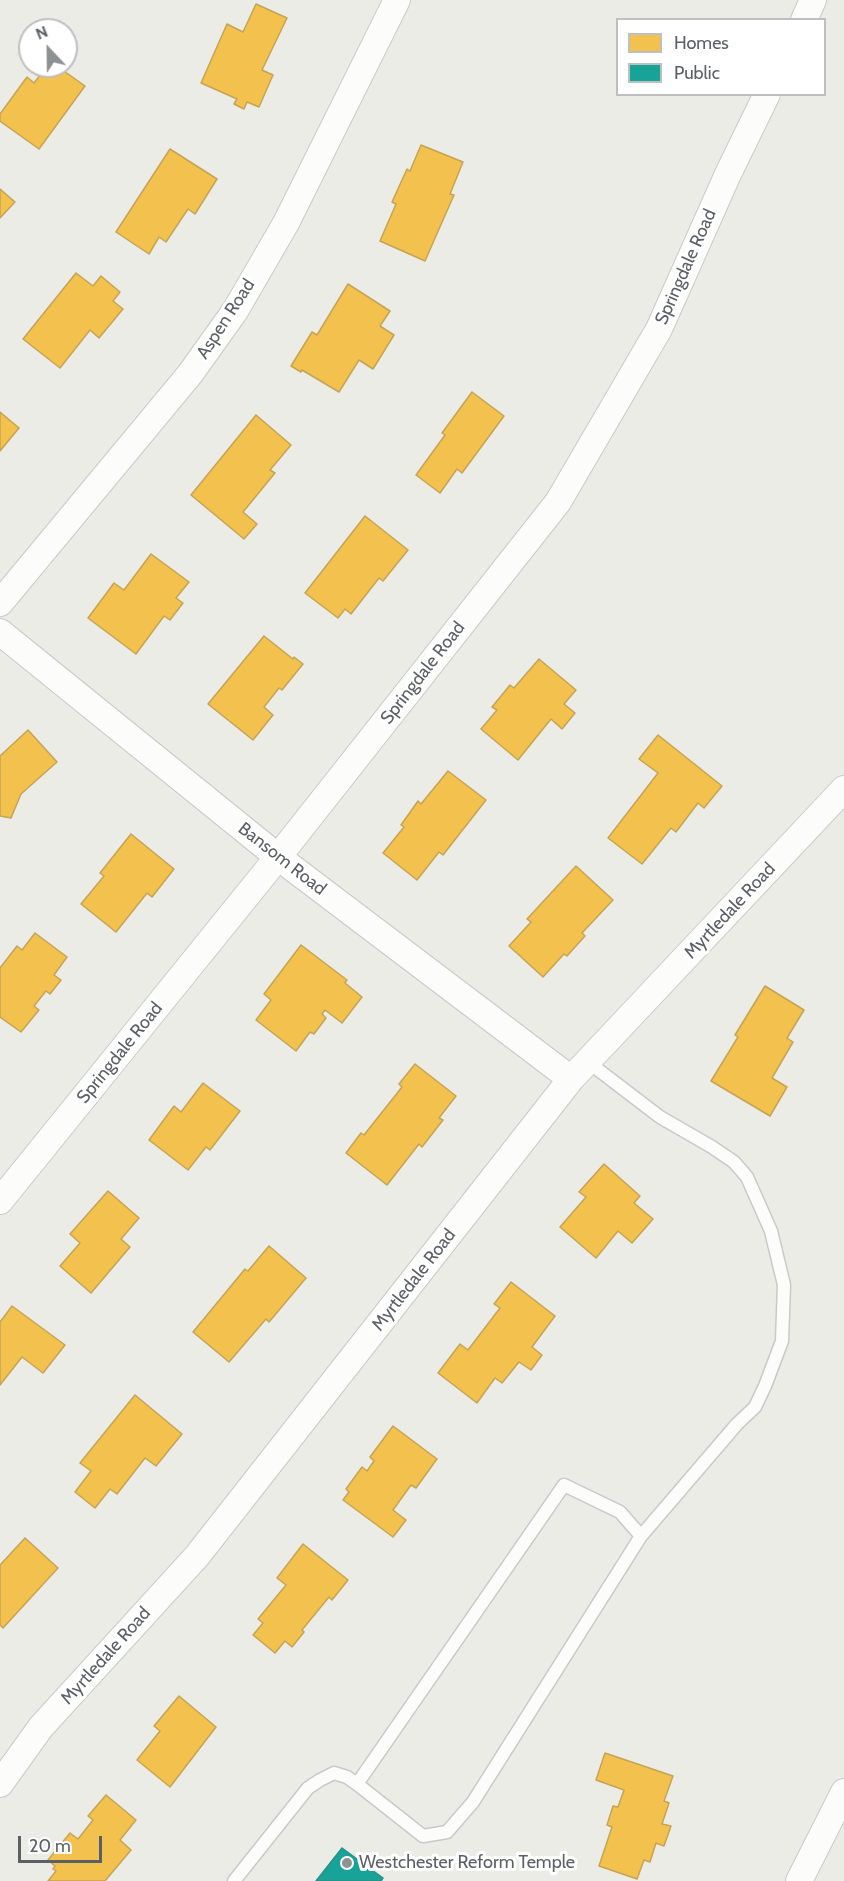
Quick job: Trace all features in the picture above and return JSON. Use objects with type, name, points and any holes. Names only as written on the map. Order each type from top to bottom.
[{"type":"street","name":"Aspen Road","points":[[0,603],[190,374],[235,311],[286,223],[397,0]]},
{"type":"street","points":[[805,18],[813,0]]},
{"type":"street","name":"Springdale Road","points":[[0,1201],[278,857],[558,502],[659,329],[728,174],[766,96]]},
{"type":"street","name":"Bansom Road","points":[[0,632],[278,857],[580,1070]]},
{"type":"street","name":"Myrtledale Road","points":[[0,1784],[41,1727],[197,1556],[580,1070],[844,789]]},
{"type":"street","points":[[799,1881],[844,1792]]},
{"type":"lane","points":[[234,1881],[308,1788],[334,1773],[347,1777],[357,1784],[423,1836],[447,1832],[473,1802],[641,1536],[754,1407],[765,1386],[782,1341],[784,1285],[771,1231],[747,1177],[734,1162],[712,1147],[580,1070]]},
{"type":"lane","points":[[357,1784],[564,1485],[620,1512],[641,1536]]},
{"type":"building: Homes","points":[[256,4],[287,18],[262,70],[273,75],[259,107],[247,102],[244,109],[234,104],[237,99],[201,83],[227,24],[243,32]]},
{"type":"building: Homes","points":[[26,78],[34,83],[38,78],[74,78],[85,86],[39,149],[0,121],[0,114]]},
{"type":"building: Homes","points":[[421,145],[463,162],[450,194],[454,195],[425,261],[380,241],[396,204],[392,202],[407,169],[410,171]]},
{"type":"building: Homes","points":[[170,149],[217,179],[195,214],[188,209],[166,242],[159,237],[149,254],[116,232]]},
{"type":"building: Homes","points":[[0,189],[15,202],[0,218]]},
{"type":"building: Homes","points":[[76,273],[93,286],[101,276],[120,292],[113,301],[123,309],[99,338],[90,330],[60,368],[23,339]]},
{"type":"building: Homes","points":[[348,284],[390,311],[380,326],[394,335],[373,369],[359,360],[339,392],[291,366],[312,332],[317,335]]},
{"type":"building: Homes","points":[[472,392],[504,416],[462,473],[457,469],[440,493],[416,475],[445,435],[442,433]]},
{"type":"building: Homes","points":[[0,412],[19,428],[0,451]]},
{"type":"building: Homes","points":[[256,415],[291,445],[270,470],[275,473],[243,512],[257,524],[244,539],[191,495]]},
{"type":"building: Homes","points":[[365,516],[408,550],[383,581],[379,578],[351,614],[345,609],[338,618],[305,593]]},
{"type":"building: Homes","points":[[151,554],[189,582],[176,598],[183,603],[170,620],[164,616],[136,654],[88,618],[114,583],[124,590]]},
{"type":"building: Homes","points":[[264,636],[303,664],[282,690],[279,688],[264,707],[273,715],[253,740],[208,704]]},
{"type":"building: Homes","points":[[539,659],[576,690],[564,704],[575,713],[562,729],[551,719],[518,760],[481,729],[497,710],[492,707],[510,685],[514,688]]},
{"type":"building: Homes","points":[[28,730],[57,762],[21,794],[11,818],[0,816],[0,756]]},
{"type":"building: Homes","points":[[658,735],[722,786],[704,808],[698,803],[676,832],[671,828],[642,864],[608,838],[658,773],[639,759]]},
{"type":"building: Homes","points":[[448,771],[486,800],[443,855],[439,852],[417,880],[383,853],[404,827],[401,825],[418,801],[421,804]]},
{"type":"building: Homes","points":[[131,834],[174,869],[152,897],[147,893],[116,932],[81,904],[104,876],[100,873]]},
{"type":"building: Homes","points":[[576,866],[613,900],[582,933],[585,936],[567,956],[564,954],[543,977],[509,946],[531,922],[527,919]]},
{"type":"building: Homes","points":[[35,933],[67,957],[54,975],[61,980],[50,994],[46,991],[34,1006],[39,1010],[21,1032],[0,1017],[0,968],[17,946],[22,950]]},
{"type":"building: Homes","points":[[301,945],[347,980],[345,983],[362,997],[342,1023],[325,1010],[322,1014],[326,1018],[314,1034],[310,1032],[296,1051],[256,1020],[271,1000],[264,994]]},
{"type":"building: Homes","points":[[765,986],[804,1010],[787,1038],[793,1042],[772,1078],[787,1087],[770,1116],[711,1081],[738,1037],[735,1035]]},
{"type":"building: Homes","points":[[415,1064],[456,1096],[439,1118],[443,1120],[422,1147],[419,1144],[387,1185],[346,1153],[361,1133],[364,1135],[402,1087],[399,1084]]},
{"type":"building: Homes","points":[[203,1083],[240,1111],[210,1150],[206,1147],[188,1170],[149,1140],[174,1106],[181,1112]]},
{"type":"building: Homes","points":[[604,1164],[640,1196],[634,1203],[653,1219],[632,1243],[618,1231],[596,1258],[560,1227],[586,1197],[579,1192]]},
{"type":"building: Homes","points":[[108,1191],[139,1218],[121,1239],[130,1247],[91,1293],[60,1266],[80,1243],[70,1234]]},
{"type":"building: Homes","points":[[269,1246],[306,1278],[269,1322],[266,1319],[229,1362],[193,1332],[245,1269],[248,1271]]},
{"type":"building: Homes","points":[[511,1282],[555,1316],[532,1347],[542,1355],[531,1370],[519,1362],[502,1383],[495,1378],[477,1403],[438,1373],[460,1344],[468,1350],[500,1308],[494,1304]]},
{"type":"building: Homes","points":[[12,1306],[65,1345],[43,1373],[22,1357],[0,1385],[0,1322]]},
{"type":"building: Homes","points":[[135,1395],[182,1434],[156,1466],[145,1458],[117,1494],[110,1489],[95,1508],[75,1492],[91,1471],[80,1463]]},
{"type":"building: Homes","points":[[393,1426],[437,1459],[416,1488],[411,1485],[393,1510],[406,1520],[393,1537],[343,1500],[349,1492],[346,1489],[362,1467],[367,1471],[374,1461],[370,1457]]},
{"type":"building: Homes","points":[[25,1538],[58,1568],[3,1628],[0,1625],[0,1565]]},
{"type":"building: Homes","points":[[303,1544],[348,1580],[332,1600],[329,1597],[302,1630],[304,1632],[292,1647],[285,1641],[275,1653],[253,1635],[263,1623],[258,1619],[286,1585],[277,1578]]},
{"type":"building: Homes","points":[[179,1696],[216,1727],[170,1787],[137,1760],[160,1731],[154,1726]]},
{"type":"building: Homes","points":[[605,1753],[673,1776],[664,1801],[669,1803],[662,1824],[671,1826],[664,1846],[656,1843],[650,1862],[644,1860],[637,1879],[599,1866],[612,1827],[607,1825],[613,1806],[618,1807],[624,1790],[596,1780]]},
{"type":"building: Homes","points":[[106,1795],[136,1820],[120,1840],[131,1850],[105,1881],[48,1881],[56,1871],[53,1869],[55,1866],[48,1860],[70,1833],[78,1839],[93,1820],[88,1816]]},
{"type":"building: Public","name":"Westchester Reform Temple","points":[[342,1848],[383,1878],[381,1881],[316,1881]]},
{"type":"place","name":"Westchester Reform Temple","points":[[347,1863]]}]
